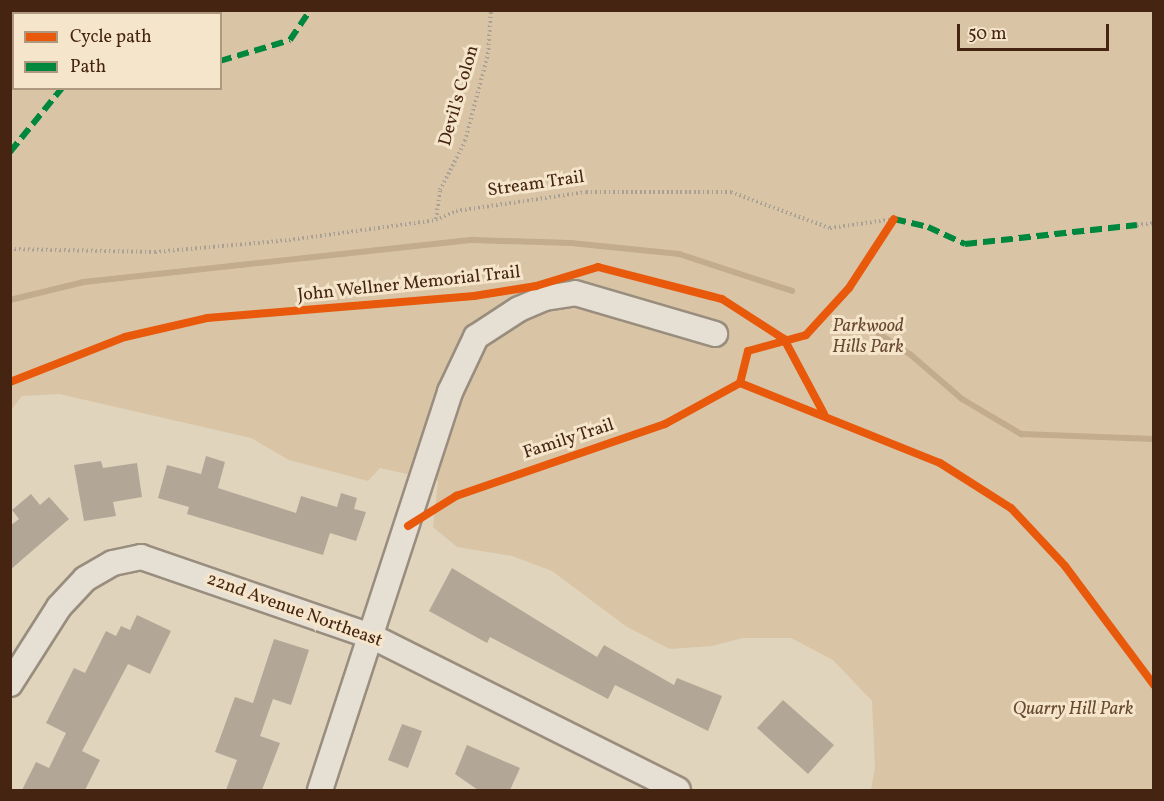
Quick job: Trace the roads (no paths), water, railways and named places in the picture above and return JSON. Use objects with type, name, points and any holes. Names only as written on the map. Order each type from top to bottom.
[{"type":"street","points":[[320,790],[450,392],[465,357],[484,330],[545,297],[575,293],[716,334]]},
{"type":"street","name":"22nd Avenue Northeast","points":[[10,684],[59,608],[85,579],[112,563],[141,557],[371,636],[678,790]]},
{"type":"waterway","points":[[10,300],[84,282],[473,240],[571,243],[679,254],[792,291]]},
{"type":"waterway","points":[[861,322],[911,355],[962,399],[1021,434],[1154,439]]},
{"type":"park label","name":"Parkwood Hills Park","points":[[868,338]]},
{"type":"park label","name":"Quarry Hill Park","points":[[1073,710]]}]
